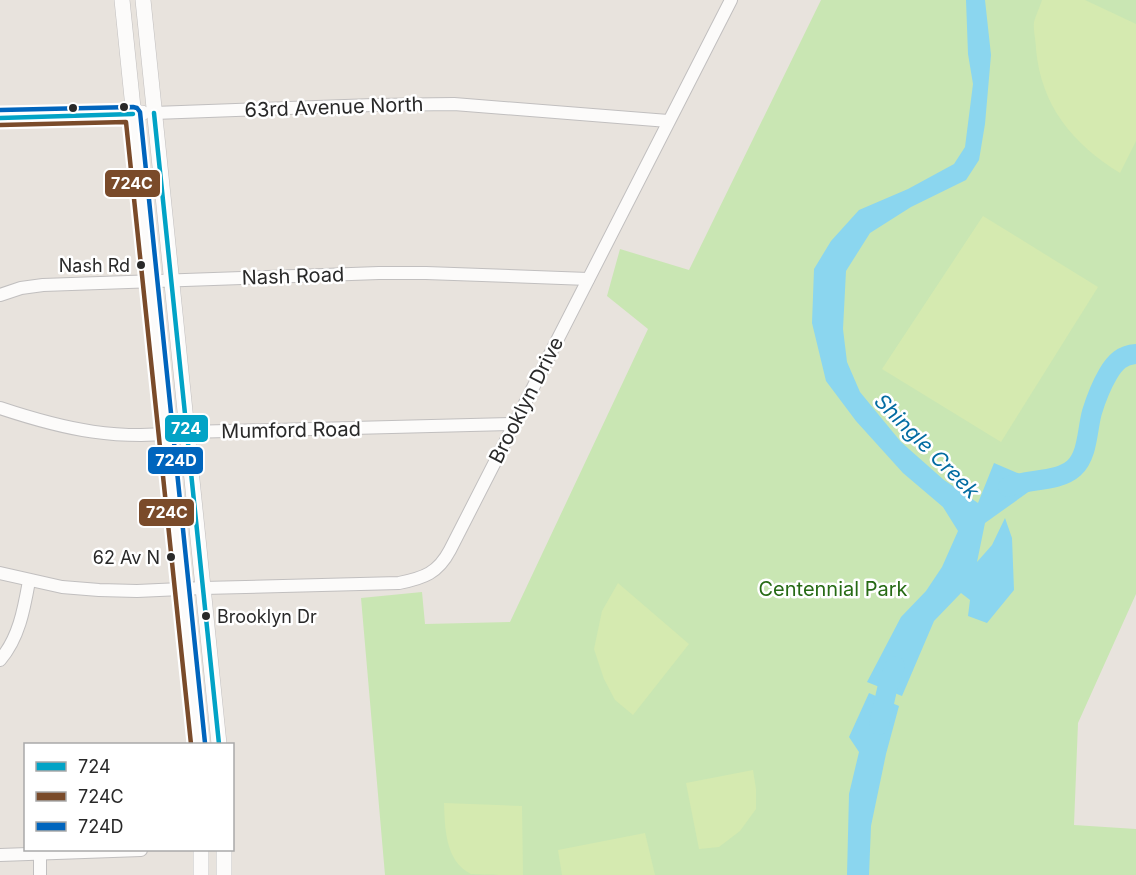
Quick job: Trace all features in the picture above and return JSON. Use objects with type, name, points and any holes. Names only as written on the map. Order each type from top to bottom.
[{"type":"street","points":[[122,0],[198,743]]},
{"type":"street","points":[[143,0],[219,743]]},
{"type":"street","name":"Brooklyn Drive","points":[[0,573],[62,587],[99,590],[182,590],[399,584],[430,573],[443,563],[731,0]]},
{"type":"street","name":"63rd Avenue North","points":[[0,118],[454,104],[668,121]]},
{"type":"street","name":"Nash Road","points":[[0,296],[21,288],[42,285],[414,273],[588,279]]},
{"type":"street","name":"Mumford Road","points":[[0,408],[74,430],[139,436],[188,432],[514,424]]},
{"type":"street","points":[[0,660],[16,635],[29,581]]},
{"type":"street","points":[[0,855],[101,851]]},
{"type":"street","points":[[201,851],[201,875]]},
{"type":"street","points":[[224,851],[224,875]]},
{"type":"street","points":[[40,854],[40,875]]},
{"type":"green space","name":"Centennial Park","points":[[821,0],[1136,0],[1136,594],[1078,723],[1074,825],[1136,829],[1136,875],[385,875],[361,598],[422,592],[425,624],[510,622],[648,329],[607,296],[620,249],[689,270]]},
{"type":"green space","points":[[1042,0],[1085,0],[1136,24],[1136,141],[1120,173],[1103,162],[1074,136],[1052,106],[1039,70],[1034,32],[1034,22]]},
{"type":"green space","points":[[983,216],[1098,287],[1001,442],[882,369]]},
{"type":"green space","points":[[618,583],[689,644],[633,715],[615,700],[604,679],[594,649],[602,611]]},
{"type":"green space","points":[[753,770],[756,809],[740,831],[719,847],[699,849],[686,783]]},
{"type":"green space","points":[[444,803],[522,806],[523,875],[471,874],[462,868],[456,861],[448,843]]},
{"type":"green space","points":[[645,833],[655,875],[562,875],[558,850]]},
{"type":"water","points":[[966,0],[985,0],[991,55],[985,124],[979,160],[966,180],[911,207],[870,233],[846,271],[843,329],[847,362],[860,392],[901,442],[944,480],[978,503],[994,463],[1041,483],[985,523],[977,562],[992,545],[1005,518],[1012,538],[1014,590],[987,623],[968,616],[970,600],[961,593],[934,621],[902,696],[867,682],[901,617],[926,591],[942,567],[958,531],[943,507],[903,473],[856,421],[826,381],[812,323],[814,269],[831,241],[859,210],[908,189],[954,164],[965,147],[973,84],[968,54]]},
{"type":"water","points":[[869,693],[899,706],[871,826],[869,875],[847,875],[849,794],[859,752],[849,737]]},
{"type":"waterway","points":[[1008,487],[1059,476],[1067,473],[1079,463],[1085,449],[1092,412],[1105,379],[1119,360],[1136,354]]},
{"type":"waterway","name":"Shingle Creek","points":[[879,725],[895,666]]},
{"type":"transit line","name":"724D","points":[[0,110],[133,107],[140,112],[205,743]]},
{"type":"transit line","name":"724","points":[[154,113],[219,743]]},
{"type":"transit line","name":"724","points":[[0,118],[133,114]]},
{"type":"transit line","name":"724C","points":[[0,125],[126,122],[191,743]]},
{"type":"place","name":"Nash Rd","points":[[141,265]]},
{"type":"place","name":"62 Av N","points":[[171,557]]},
{"type":"place","name":"Brooklyn Dr","points":[[206,616]]}]
